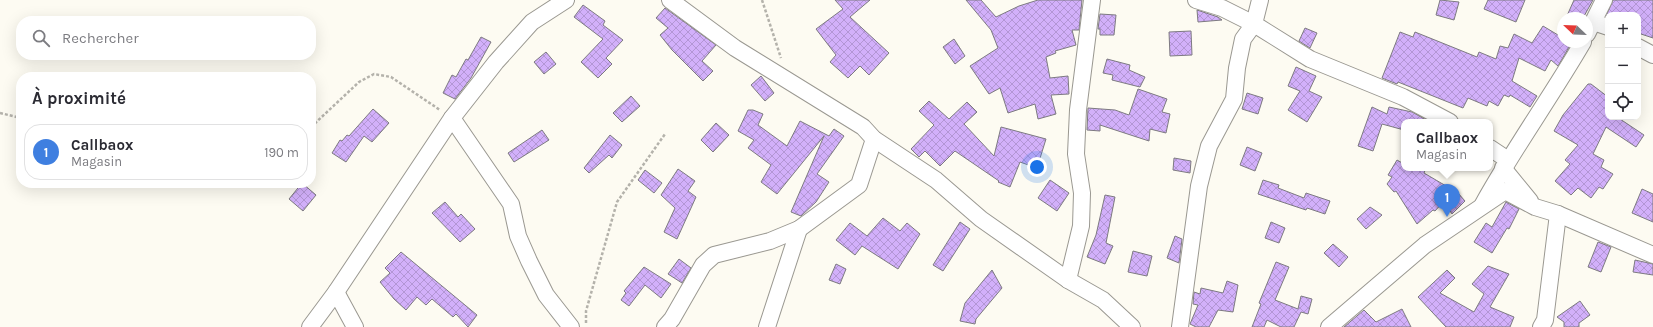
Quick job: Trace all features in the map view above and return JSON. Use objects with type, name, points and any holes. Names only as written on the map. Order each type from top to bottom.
[{"type":"street","points":[[310,327],[336,292],[452,118],[496,62],[532,22],[566,0]]},
{"type":"street","points":[[670,0],[735,48],[862,127],[874,139],[936,180],[981,219],[1068,280],[1103,300],[1132,327]]},
{"type":"street","points":[[1068,280],[1081,226],[1082,193],[1076,154],[1078,110],[1092,0]]},
{"type":"street","points":[[1196,0],[1222,8],[1254,24],[1310,59],[1403,97],[1444,119]]},
{"type":"street","points":[[1180,327],[1199,186],[1209,146],[1234,99],[1237,68],[1243,39],[1254,24],[1260,0]]},
{"type":"street","points":[[1593,22],[1604,0]]},
{"type":"street","points":[[1593,28],[1605,27]]},
{"type":"street","points":[[1482,205],[1506,164],[1558,84],[1579,48]]},
{"type":"street","points":[[1641,49],[1653,55]]},
{"type":"street","points":[[452,118],[511,204],[518,236],[529,261],[546,295],[571,327]]},
{"type":"street","points":[[665,327],[672,320],[703,265],[714,255],[770,241],[799,229],[859,185],[874,139]]},
{"type":"street","points":[[1493,151],[1506,164],[1535,207]]},
{"type":"street","points":[[1329,327],[1425,245],[1482,205],[1505,191],[1535,207],[1558,214],[1653,255]]},
{"type":"street","points":[[1541,327],[1545,320],[1558,214]]},
{"type":"street","points":[[767,327],[799,229]]},
{"type":"street","points":[[336,292],[355,327]]},
{"type":"path","points":[[762,0],[778,50],[792,84]]},
{"type":"path","points":[[316,122],[359,82],[374,74],[391,77],[452,118]]},
{"type":"path","points":[[0,113],[16,117]]},
{"type":"path","points":[[585,327],[586,311],[617,202],[665,134]]},
{"type":"building","points":[[835,0],[870,0],[850,17],[889,53],[869,75],[860,66],[848,78],[830,62],[836,55],[816,29],[843,9]]},
{"type":"building","points":[[966,0],[981,0],[996,17],[1019,6],[1038,0],[1082,0],[1079,30],[1072,30],[1076,45],[1055,51],[1056,53],[1046,57],[1050,78],[1068,76],[1069,94],[1051,95],[1056,114],[1038,119],[1035,104],[1008,113],[1000,88],[989,94],[970,66],[998,48],[991,30]]},
{"type":"building","points":[[1440,0],[1459,2],[1454,20],[1436,15]]},
{"type":"building","points":[[1488,0],[1525,0],[1516,22],[1484,9]]},
{"type":"building","points":[[1574,0],[1593,0],[1586,12],[1569,12]]},
{"type":"building","points":[[1613,0],[1653,0],[1653,38],[1641,34],[1641,12],[1608,12]]},
{"type":"building","points":[[583,5],[605,21],[603,25],[623,40],[606,58],[612,64],[598,78],[581,62],[603,39],[574,17]]},
{"type":"building","points":[[665,8],[716,45],[702,61],[713,71],[703,81],[672,50],[660,35],[668,28],[656,18]]},
{"type":"building","points":[[1197,10],[1218,17],[1222,20],[1198,22]]},
{"type":"building","points":[[1100,14],[1116,15],[1114,35],[1100,35],[1100,29],[1098,29]]},
{"type":"building","points":[[1543,26],[1557,34],[1557,48],[1568,48],[1558,66],[1551,60],[1545,71],[1519,58],[1512,81],[1537,96],[1530,107],[1510,95],[1509,97],[1504,95],[1498,106],[1489,101],[1487,106],[1468,98],[1463,108],[1398,82],[1397,84],[1382,78],[1400,32],[1413,37],[1415,32],[1477,57],[1479,52],[1496,59],[1500,46],[1508,48],[1514,34],[1532,43]]},
{"type":"building","points":[[1305,28],[1317,33],[1310,48],[1299,41]]},
{"type":"building","points":[[1191,31],[1192,55],[1170,56],[1169,32]]},
{"type":"building","points":[[481,37],[491,42],[471,78],[455,99],[443,93],[452,75],[456,77]]},
{"type":"building","points":[[954,39],[965,56],[955,64],[943,47]]},
{"type":"building","points":[[546,52],[556,64],[544,74],[534,62]]},
{"type":"building","points":[[1107,59],[1130,65],[1129,70],[1145,77],[1140,87],[1112,80],[1113,75],[1103,73]]},
{"type":"building","points":[[1296,67],[1316,76],[1309,91],[1322,97],[1307,122],[1288,110],[1300,91],[1288,86]]},
{"type":"building","points":[[761,76],[774,93],[765,101],[751,85]]},
{"type":"building","points":[[1588,84],[1591,84],[1605,95],[1605,120],[1622,120],[1644,135],[1636,147],[1606,127],[1593,154],[1604,160],[1601,167],[1613,174],[1603,189],[1599,187],[1591,198],[1578,188],[1571,195],[1555,181],[1570,164],[1565,160],[1578,145],[1554,131],[1563,115]]},
{"type":"building","points":[[1138,89],[1167,99],[1162,112],[1170,114],[1166,133],[1150,129],[1149,141],[1100,125],[1100,131],[1087,130],[1088,108],[1115,110],[1129,115]]},
{"type":"building","points":[[1247,93],[1263,98],[1258,114],[1242,109]]},
{"type":"building","points":[[631,96],[640,106],[622,122],[613,113]]},
{"type":"building","points":[[929,101],[949,119],[967,102],[977,112],[964,124],[994,156],[1001,127],[1046,139],[1037,168],[1020,162],[1010,187],[998,182],[999,181],[955,151],[940,166],[925,151],[919,157],[911,149],[934,125],[919,111]]},
{"type":"building","points":[[1372,107],[1387,114],[1389,107],[1412,112],[1425,119],[1401,119],[1401,129],[1382,124],[1373,151],[1358,146]]},
{"type":"building","points":[[373,109],[389,123],[372,142],[364,136],[346,162],[332,153],[340,140],[342,141],[347,135],[349,136]]},
{"type":"building","points":[[748,110],[753,110],[763,114],[758,125],[787,146],[800,121],[829,136],[834,129],[844,136],[817,174],[829,182],[816,202],[801,216],[791,212],[824,136],[777,194],[761,182],[771,165],[748,148],[754,140],[738,131]]},
{"type":"building","points":[[716,123],[729,135],[713,152],[701,140]]},
{"type":"building","points":[[542,130],[549,140],[514,162],[508,153]]},
{"type":"building","points":[[610,135],[622,145],[612,158],[609,155],[589,173],[584,168]]},
{"type":"building","points":[[1247,147],[1262,153],[1255,171],[1240,165]]},
{"type":"building","points":[[1174,158],[1191,161],[1190,173],[1173,170]]},
{"type":"building","points":[[1397,160],[1401,162],[1401,171],[1425,171],[1424,173],[1458,193],[1465,201],[1452,214],[1450,211],[1448,212],[1443,202],[1435,211],[1433,210],[1417,224],[1396,191],[1394,192],[1387,184],[1392,177],[1388,175]]},
{"type":"building","points":[[678,169],[695,181],[688,191],[696,197],[677,239],[664,232],[675,208],[661,195]]},
{"type":"building","points":[[645,170],[662,183],[654,193],[638,180]]},
{"type":"building","points":[[1050,180],[1069,193],[1057,211],[1038,198]]},
{"type":"building","points":[[1263,180],[1279,185],[1278,188],[1304,198],[1306,193],[1330,201],[1325,214],[1307,208],[1306,210],[1258,194]]},
{"type":"building","points":[[298,188],[308,188],[316,195],[303,211],[289,199]]},
{"type":"building","points":[[1642,189],[1653,194],[1653,222],[1632,213]]},
{"type":"building","points":[[1105,195],[1115,197],[1106,243],[1113,246],[1105,264],[1087,257],[1096,235]]},
{"type":"building","points":[[445,202],[458,217],[461,214],[475,229],[460,242],[432,213]]},
{"type":"building","points":[[1506,202],[1519,209],[1509,229],[1507,228],[1492,253],[1474,242],[1486,223],[1492,227]]},
{"type":"building","points":[[1370,207],[1382,215],[1366,229],[1357,219]]},
{"type":"building","points":[[883,218],[900,231],[907,223],[920,234],[898,269],[862,246],[855,255],[836,240],[850,223],[867,236]]},
{"type":"building","points":[[960,222],[970,229],[943,271],[933,265]]},
{"type":"building","points":[[1271,222],[1285,228],[1279,243],[1265,238]]},
{"type":"building","points":[[1175,236],[1182,239],[1179,263],[1167,258]]},
{"type":"building","points":[[1598,242],[1611,247],[1601,272],[1588,267]]},
{"type":"building","points":[[1333,244],[1348,257],[1339,267],[1324,253]]},
{"type":"building","points":[[1133,251],[1152,256],[1147,276],[1128,272]]},
{"type":"building","points":[[401,252],[477,315],[468,327],[456,314],[453,317],[432,299],[426,305],[417,297],[406,310],[394,299],[380,282],[390,273],[385,268]]},
{"type":"building","points":[[679,259],[691,268],[682,283],[668,274]]},
{"type":"building","points":[[1635,260],[1653,264],[1653,275],[1633,272]]},
{"type":"building","points":[[1276,262],[1289,267],[1275,300],[1298,309],[1301,296],[1312,299],[1308,314],[1301,312],[1294,327],[1281,327],[1267,320],[1264,327],[1252,327],[1261,304],[1259,303]]},
{"type":"building","points":[[836,264],[846,269],[840,284],[829,280]]},
{"type":"building","points":[[1488,266],[1509,274],[1490,307],[1514,317],[1510,327],[1446,327],[1418,297],[1447,270],[1455,278],[1440,293],[1474,312],[1484,294],[1472,284]]},
{"type":"building","points":[[644,267],[671,284],[661,298],[645,285],[629,306],[621,300],[626,293],[624,291]]},
{"type":"building","points":[[992,270],[1002,288],[976,319],[975,324],[960,321],[965,303]]},
{"type":"building","points":[[1227,281],[1238,285],[1233,312],[1218,310],[1209,327],[1196,327],[1190,324],[1198,305],[1193,304],[1194,292],[1200,294],[1201,288],[1223,293]]},
{"type":"building","points":[[1580,301],[1590,315],[1579,323],[1579,327],[1564,327],[1564,322],[1557,317]]},
{"type":"building","points":[[1402,309],[1411,327],[1344,327],[1364,310],[1376,322]]},
{"type":"place","name":"Callbaox","points":[[1447,217]]}]
